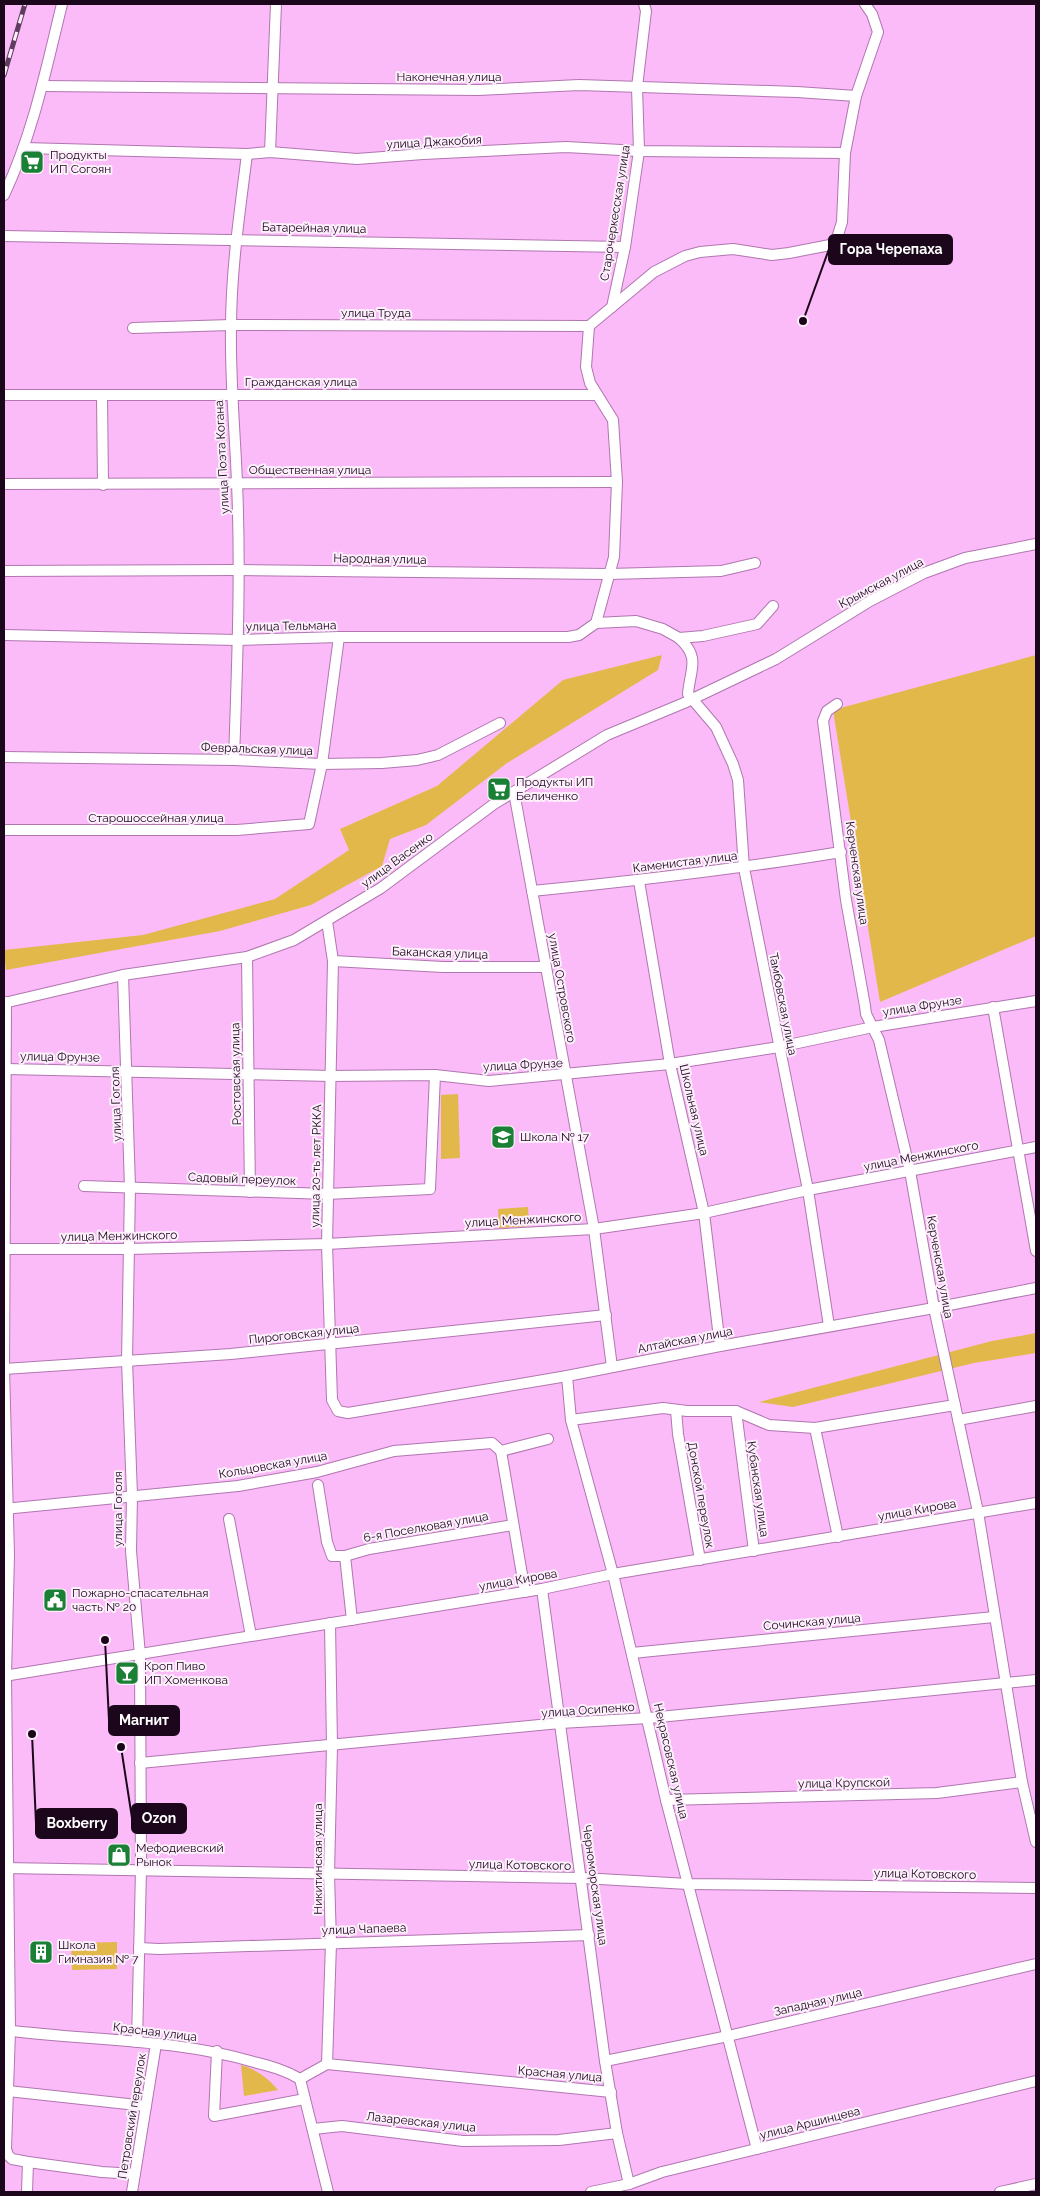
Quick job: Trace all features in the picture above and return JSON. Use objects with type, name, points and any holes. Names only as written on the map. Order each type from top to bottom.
[{"type":"street","points":[[4,195],[24,148],[42,86],[62,4]]},
{"type":"street","points":[[270,152],[276,4]]},
{"type":"street","name":"Старочеркесская улица","points":[[612,307],[625,247],[638,151],[637,87],[646,11],[644,4]]},
{"type":"street","points":[[691,699],[688,694],[693,671],[692,653],[689,647],[679,638],[663,629],[636,621],[596,624],[614,557],[617,482],[613,420],[590,383],[586,367],[588,326],[654,272],[685,256],[700,252],[733,249],[772,254],[812,250],[830,245],[837,238],[842,222],[845,153],[856,96],[878,32],[872,14],[865,4]]},
{"type":"street","name":"Наконечная улица","points":[[42,86],[478,90],[579,85],[797,92],[856,96]]},
{"type":"street","name":"улица Джакобия","points":[[24,148],[247,154],[270,152],[357,160],[423,154],[566,147],[638,151],[845,153]]},
{"type":"street","name":"улица Поэта Когана","points":[[234,760],[238,570],[237,483],[231,394],[231,325],[236,239],[247,154]]},
{"type":"street","name":"Батарейная улица","points":[[4,236],[625,247]]},
{"type":"street","name":"улица Труда","points":[[132,328],[231,325],[588,326]]},
{"type":"street","name":"Гражданская улица","points":[[4,395],[597,395]]},
{"type":"street","points":[[102,396],[103,485]]},
{"type":"street","name":"Общественная улица","points":[[4,484],[617,482]]},
{"type":"street","name":"Крымская улица","points":[[776,659],[870,601],[924,573],[965,558],[1036,544]]},
{"type":"street","name":"Народная улица","points":[[4,571],[238,570],[609,574],[721,571],[755,563]]},
{"type":"street","points":[[679,638],[703,636],[757,624],[773,606]]},
{"type":"street","name":"улица Тельмана","points":[[4,635],[237,640],[339,637],[568,637],[579,635],[596,624]]},
{"type":"street","points":[[322,764],[339,637]]},
{"type":"street","name":"улица Васенко","points":[[5,1003],[123,975],[247,956],[294,940],[381,888],[494,804],[608,735],[776,659]]},
{"type":"street","name":"Тамбовская улица","points":[[691,699],[702,707],[716,727],[733,764],[738,780],[744,868],[808,1190],[829,1326]]},
{"type":"street","name":"Керченская улица","points":[[837,704],[827,711],[823,720],[846,900],[865,1006],[879,1040],[910,1171],[934,1308],[978,1512],[994,1617],[1008,1683],[1022,1782],[1036,1842]]},
{"type":"street","name":"Февральская улица","points":[[4,757],[234,760],[322,764],[418,760],[438,755],[500,723]]},
{"type":"street","name":"Старошоссейная улица","points":[[4,830],[237,830],[309,824],[322,764]]},
{"type":"street","name":"улица Островского","points":[[514,792],[594,1229],[612,1367]]},
{"type":"street","name":"Каменистая улица","points":[[532,891],[639,881],[744,868],[841,852]]},
{"type":"street","name":"Школьная улица","points":[[639,881],[670,1064],[704,1213],[720,1346]]},
{"type":"street","name":"улица 20-ть лет РККА","points":[[327,921],[333,961],[327,1244],[332,1400],[338,1411]]},
{"type":"street","name":"Ростовская улица","points":[[247,956],[250,1192]]},
{"type":"street","name":"Баканская улица","points":[[333,961],[443,967],[546,967]]},
{"type":"street","name":"улица Гоголя","points":[[123,975],[130,1187],[127,1361],[132,1495],[131,1551],[140,1655],[141,1870],[137,2042]]},
{"type":"street","name":"улица Фрунзе","points":[[6,1069],[331,1076],[435,1075],[489,1080],[565,1075],[670,1064],[779,1047],[873,1027],[1036,1001]]},
{"type":"street","points":[[5,1003],[4,1370],[8,2090],[6,2149],[12,2159],[102,2172],[135,2174]]},
{"type":"street","points":[[993,1008],[1036,1251]]},
{"type":"street","name":"Садовый переулок","points":[[84,1186],[328,1194],[430,1189],[435,1075]]},
{"type":"street","name":"улица Менжинского","points":[[4,1249],[129,1249],[327,1244],[594,1229],[704,1213],[808,1190],[1036,1147]]},
{"type":"street","name":"Алтайская улица","points":[[338,1411],[348,1413],[567,1376],[1036,1288]]},
{"type":"street","name":"Пироговская улица","points":[[4,1370],[330,1344],[606,1315]]},
{"type":"street","name":"Некрасовская улица","points":[[567,1376],[571,1420],[613,1574],[649,1718],[666,1800],[757,2149]]},
{"type":"street","points":[[571,1420],[663,1408],[736,1411],[769,1425],[815,1428],[955,1405]]},
{"type":"street","points":[[958,1420],[1036,1406]]},
{"type":"street","name":"Донской переулок","points":[[676,1410],[678,1434],[700,1560]]},
{"type":"street","name":"Кубанская улица","points":[[736,1411],[737,1431],[754,1551]]},
{"type":"street","points":[[815,1428],[838,1536]]},
{"type":"street","points":[[525,1592],[501,1451],[544,1440]]},
{"type":"street","name":"Кольцовская улица","points":[[5,1509],[247,1484],[317,1472],[394,1451],[492,1443],[501,1451]]},
{"type":"street","points":[[318,1486],[327,1542],[332,1556],[345,1556],[352,1620]]},
{"type":"street","name":"улица Кирова","points":[[5,1676],[525,1592],[613,1574],[1036,1502]]},
{"type":"street","points":[[229,1519],[251,1636]]},
{"type":"street","name":"6-я Поселковая улица","points":[[345,1556],[369,1549],[513,1525]]},
{"type":"street","name":"Черноморская улица","points":[[542,1589],[605,2061],[617,2133],[629,2184]]},
{"type":"street","name":"Сочинская улица","points":[[632,1653],[994,1617]]},
{"type":"street","name":"Никитинская улица","points":[[327,2064],[331,1943],[328,1874],[332,1746],[330,1623]]},
{"type":"street","name":"улица Осипенко","points":[[140,1763],[560,1724],[649,1718],[1036,1680]]},
{"type":"street","name":"улица Крупской","points":[[666,1800],[937,1793],[1022,1782]]},
{"type":"street","name":"улица Котовского","points":[[6,1868],[582,1878],[688,1884],[1036,1888]]},
{"type":"street","name":"улица Чапаева","points":[[140,1948],[159,1949],[589,1935]]},
{"type":"street","name":"Западная улица","points":[[605,2061],[728,2036],[1036,1964]]},
{"type":"street","name":"Красная улица","points":[[7,2030],[217,2051],[288,2072],[300,2079]]},
{"type":"street","name":"Петровский переулок","points":[[132,2192],[156,2044]]},
{"type":"street","points":[[217,2051],[214,2116],[305,2098]]},
{"type":"street","points":[[327,2064],[300,2079],[328,2192]]},
{"type":"street","name":"Красная улица","points":[[327,2064],[611,2092]]},
{"type":"street","name":"улица Аршинцева","points":[[591,2192],[629,2184],[662,2172],[1036,2081]]},
{"type":"street","points":[[8,2090],[146,2106]]},
{"type":"street","name":"Лазаревская улица","points":[[313,2129],[342,2126],[463,2141],[559,2140],[617,2133]]},
{"type":"street","points":[[27,2192],[28,2162]]},
{"type":"street","points":[[1000,2192],[1036,2184]]},
{"type":"shaded area","points":[[662,655],[658,670],[507,763],[426,825],[390,839],[382,866],[311,905],[220,931],[6,970],[4,950],[143,935],[275,899],[349,850],[340,829],[437,786],[563,680]]},
{"type":"shaded area","points":[[1036,655],[1036,936],[880,1002],[833,710]]},
{"type":"shaded area","points":[[458,1094],[460,1158],[441,1159],[441,1095]]},
{"type":"shaded area","points":[[528,1207],[529,1226],[499,1228],[498,1209]]},
{"type":"shaded area","points":[[1036,1333],[1036,1353],[974,1363],[793,1407],[759,1402],[992,1341]]},
{"type":"shaded area","points":[[117,1942],[117,1969],[72,1970],[71,1943]]},
{"type":"shaded area","points":[[241,2065],[261,2074],[278,2090],[244,2096]]},
{"type":"railway","points":[[4,75],[25,4]]},
{"type":"place","name":"Продукты ИП Согоян","points":[[32,162]]},
{"type":"place","name":"Гора Черепаха","points":[[803,321]]},
{"type":"place","name":"Продукты ИП Беличенко","points":[[499,789]]},
{"type":"place","name":"Школа № 17","points":[[503,1137]]},
{"type":"place","name":"Пожарно-спасательная часть № 20","points":[[55,1600]]},
{"type":"place","name":"Магнит","points":[[105,1640]]},
{"type":"place","name":"Кроп Пиво ИП Хоменкова","points":[[127,1673]]},
{"type":"place","name":"Boxberry","points":[[32,1734]]},
{"type":"place","name":"Ozon","points":[[121,1747]]},
{"type":"place","name":"Мефодиевский Рынок","points":[[119,1855]]},
{"type":"place","name":"Школа Гимназия № 7","points":[[41,1952]]}]
